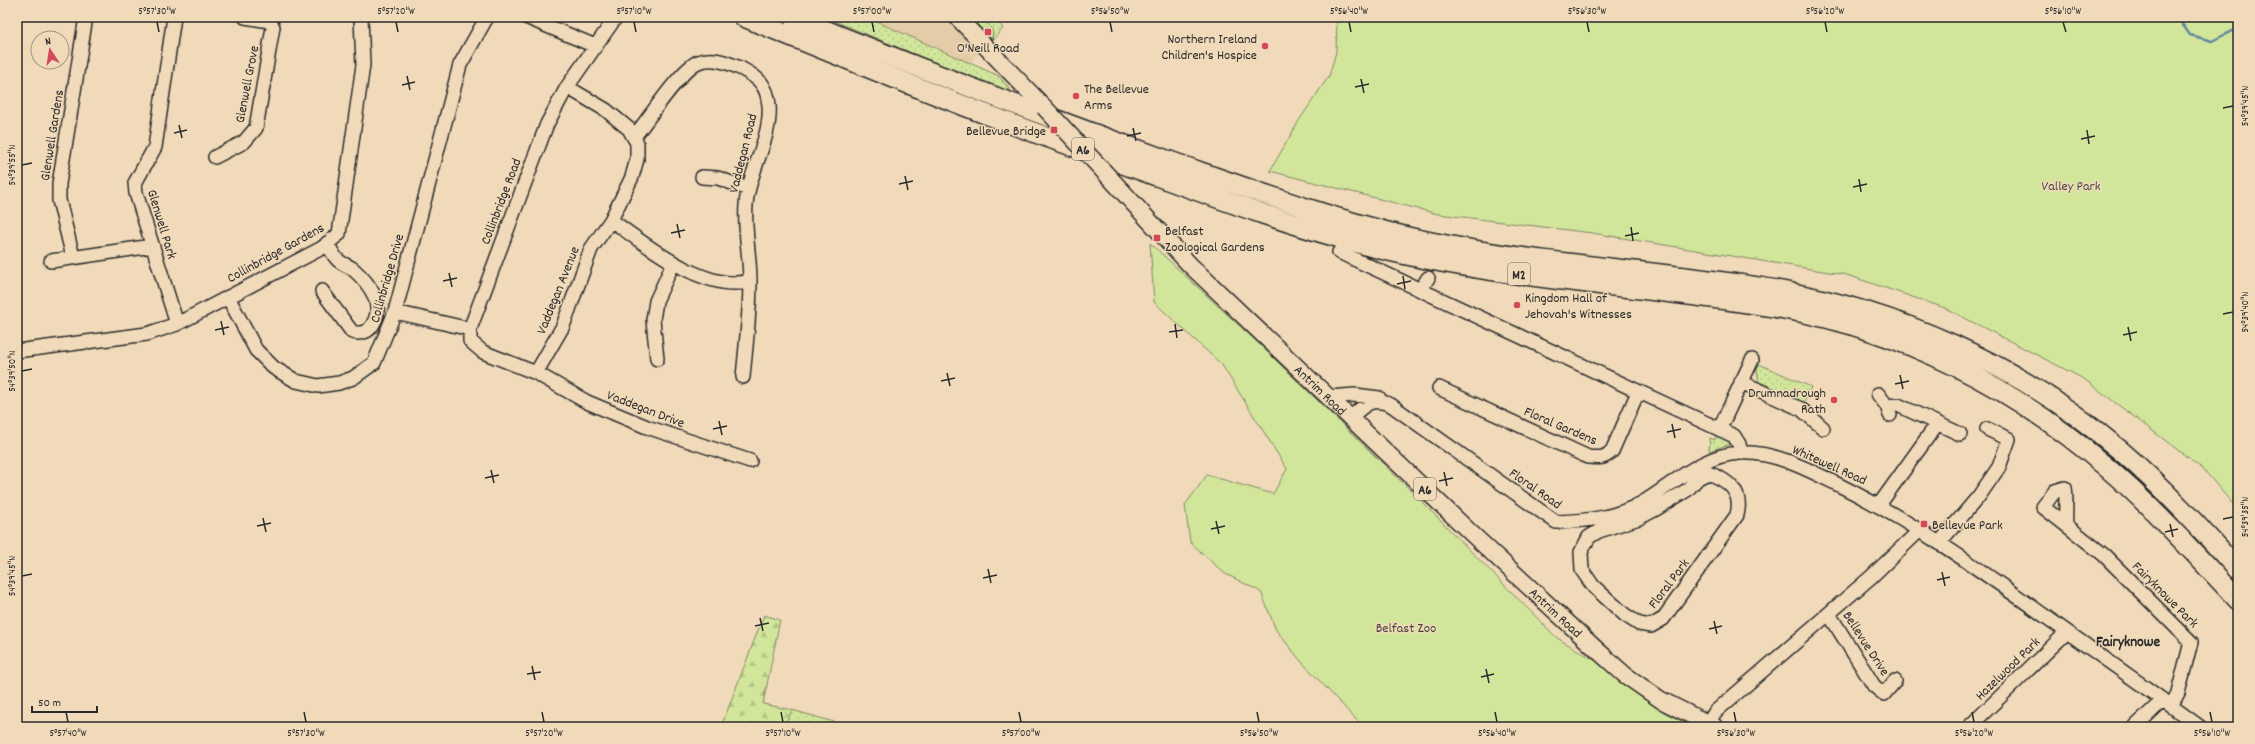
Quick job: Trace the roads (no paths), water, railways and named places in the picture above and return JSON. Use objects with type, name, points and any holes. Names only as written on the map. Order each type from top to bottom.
[{"type":"highway","name":"M2","points":[[744,17],[971,109],[1056,141],[1248,208],[1348,240],[1455,265],[1787,309],[1883,335],[1957,366],[1997,387],[2067,436],[2104,464],[2164,521],[2238,600]]},
{"type":"highway","name":"M2","points":[[792,17],[1016,106],[1276,199],[1352,222],[1412,238],[1461,248],[1768,288],[1858,308],[1919,329],[1959,347],[2020,379],[2088,425],[2122,452],[2155,483],[2238,570]]},
{"type":"main road","name":"Antrim Road","points":[[957,17],[1044,107],[1190,265],[1472,534],[1625,675],[1661,700],[1711,725]]},
{"type":"street","name":"Glenwell Gardens","points":[[73,257],[59,200],[59,184],[86,17]]},
{"type":"street","name":"Glenwell Park","points":[[174,17],[154,147],[135,183],[136,193],[177,324]]},
{"type":"street","name":"Glenwell Grove","points":[[215,157],[244,142],[256,128],[273,27],[269,21],[244,17]]},
{"type":"street","name":"Collinbridge Gardens","points":[[17,351],[146,334],[177,324],[327,243],[339,234],[363,65],[361,17]]},
{"type":"street","name":"Collinbridge Drive","points":[[228,297],[256,350],[274,368],[296,381],[318,386],[339,383],[353,378],[374,363],[395,312],[460,65],[487,17]]},
{"type":"street","points":[[526,17],[595,46]]},
{"type":"street","name":"Collinbridge Road","points":[[470,329],[547,124],[567,87],[616,17]]},
{"type":"street","name":"Vaddegan Road","points":[[634,137],[686,71],[698,62],[713,59],[733,65],[757,77],[765,90],[769,106],[768,123],[748,189],[746,206],[750,281],[743,377]]},
{"type":"street","points":[[567,87],[606,110],[629,129],[637,144],[637,159],[632,177],[611,220],[673,264],[699,275],[738,284],[750,281]]},
{"type":"street","points":[[702,177],[718,178],[748,189]]},
{"type":"street","name":"Vaddegan Avenue","points":[[536,373],[563,326],[591,249],[611,220]]},
{"type":"street","points":[[322,291],[352,332],[359,334],[370,329],[377,317],[377,302],[371,290],[352,268],[337,260],[327,243]]},
{"type":"street","points":[[51,261],[152,246]]},
{"type":"street","points":[[1339,252],[1421,289],[1638,392],[1720,428],[1734,436],[1741,453]]},
{"type":"street","points":[[657,359],[652,320],[656,301],[673,264]]},
{"type":"street","points":[[1421,289],[1428,278]]},
{"type":"street","points":[[395,312],[470,329],[470,341],[483,352],[536,373]]},
{"type":"street","points":[[1720,428],[1752,360]]},
{"type":"street","name":"Vaddegan Drive","points":[[536,373],[587,402],[641,424],[750,461]]},
{"type":"street","points":[[1741,382],[1801,409],[1823,428]]},
{"type":"street","name":"Floral Gardens","points":[[1438,388],[1588,457],[1598,458],[1606,457],[1612,451],[1638,392]]},
{"type":"street","points":[[1878,394],[1889,411],[1898,405],[1960,434]]},
{"type":"street","name":"Floral Road","points":[[1329,397],[1371,396],[1391,405],[1521,497],[1552,521],[1582,521],[1618,514],[1641,503],[1693,468],[1709,460],[1741,453]]},
{"type":"street","points":[[1351,418],[1367,404],[1382,401]]},
{"type":"street","points":[[1879,505],[1937,424]]},
{"type":"street","points":[[1940,542],[1979,496],[1999,467],[2009,439],[1988,429]]},
{"type":"street","name":"Whitewell Road","points":[[1741,453],[1758,454],[1784,460],[1819,475],[1879,505],[1940,542],[2200,727]]},
{"type":"street","name":"Floral Park","points":[[1708,473],[1722,478],[1736,492],[1740,503],[1737,515],[1663,618],[1651,626],[1639,624],[1625,615],[1593,586],[1582,570],[1581,552],[1589,537],[1599,531],[1639,518],[1675,498],[1687,490],[1698,478],[1708,473]]},
{"type":"street","points":[[1667,486],[1675,498]]},
{"type":"street","name":"Fairyknowe Park","points":[[2066,525],[2104,555],[2192,642],[2178,693],[2167,703]]},
{"type":"street","points":[[1711,725],[1715,712],[1829,614],[1920,530]]},
{"type":"street","name":"Bellevue Drive","points":[[1829,614],[1874,686],[1884,694],[1895,681]]},
{"type":"street","name":"Hazelwood Park","points":[[1969,727],[2067,632]]},
{"type":"street","points":[[2135,727],[2167,703]]},
{"type":"waterway","points":[[2177,17],[2190,35],[2212,41],[2238,28]]},
{"type":"place","name":"O'Neill Road","points":[[988,32]]},
{"type":"place","name":"Northern Ireland Children's Hospice","points":[[1265,46]]},
{"type":"place","name":"The Bellevue Arms","points":[[1076,96]]},
{"type":"place","name":"Bellevue Bridge","points":[[1054,130]]},
{"type":"place","name":"Belfast Zoological Gardens","points":[[1157,238]]},
{"type":"place","name":"Kingdom Hall of Jehovah's Witnesses","points":[[1517,305]]},
{"type":"place","name":"Drumnadrough Rath","points":[[1834,400]]},
{"type":"place","name":"Bellevue Park","points":[[1924,524]]},
{"type":"district","name":"Fairyknowe","points":[[2128,641]]},
{"type":"park label","name":"Valley Park","points":[[2071,185]]},
{"type":"park label","name":"Belfast Zoo","points":[[1406,627]]}]
